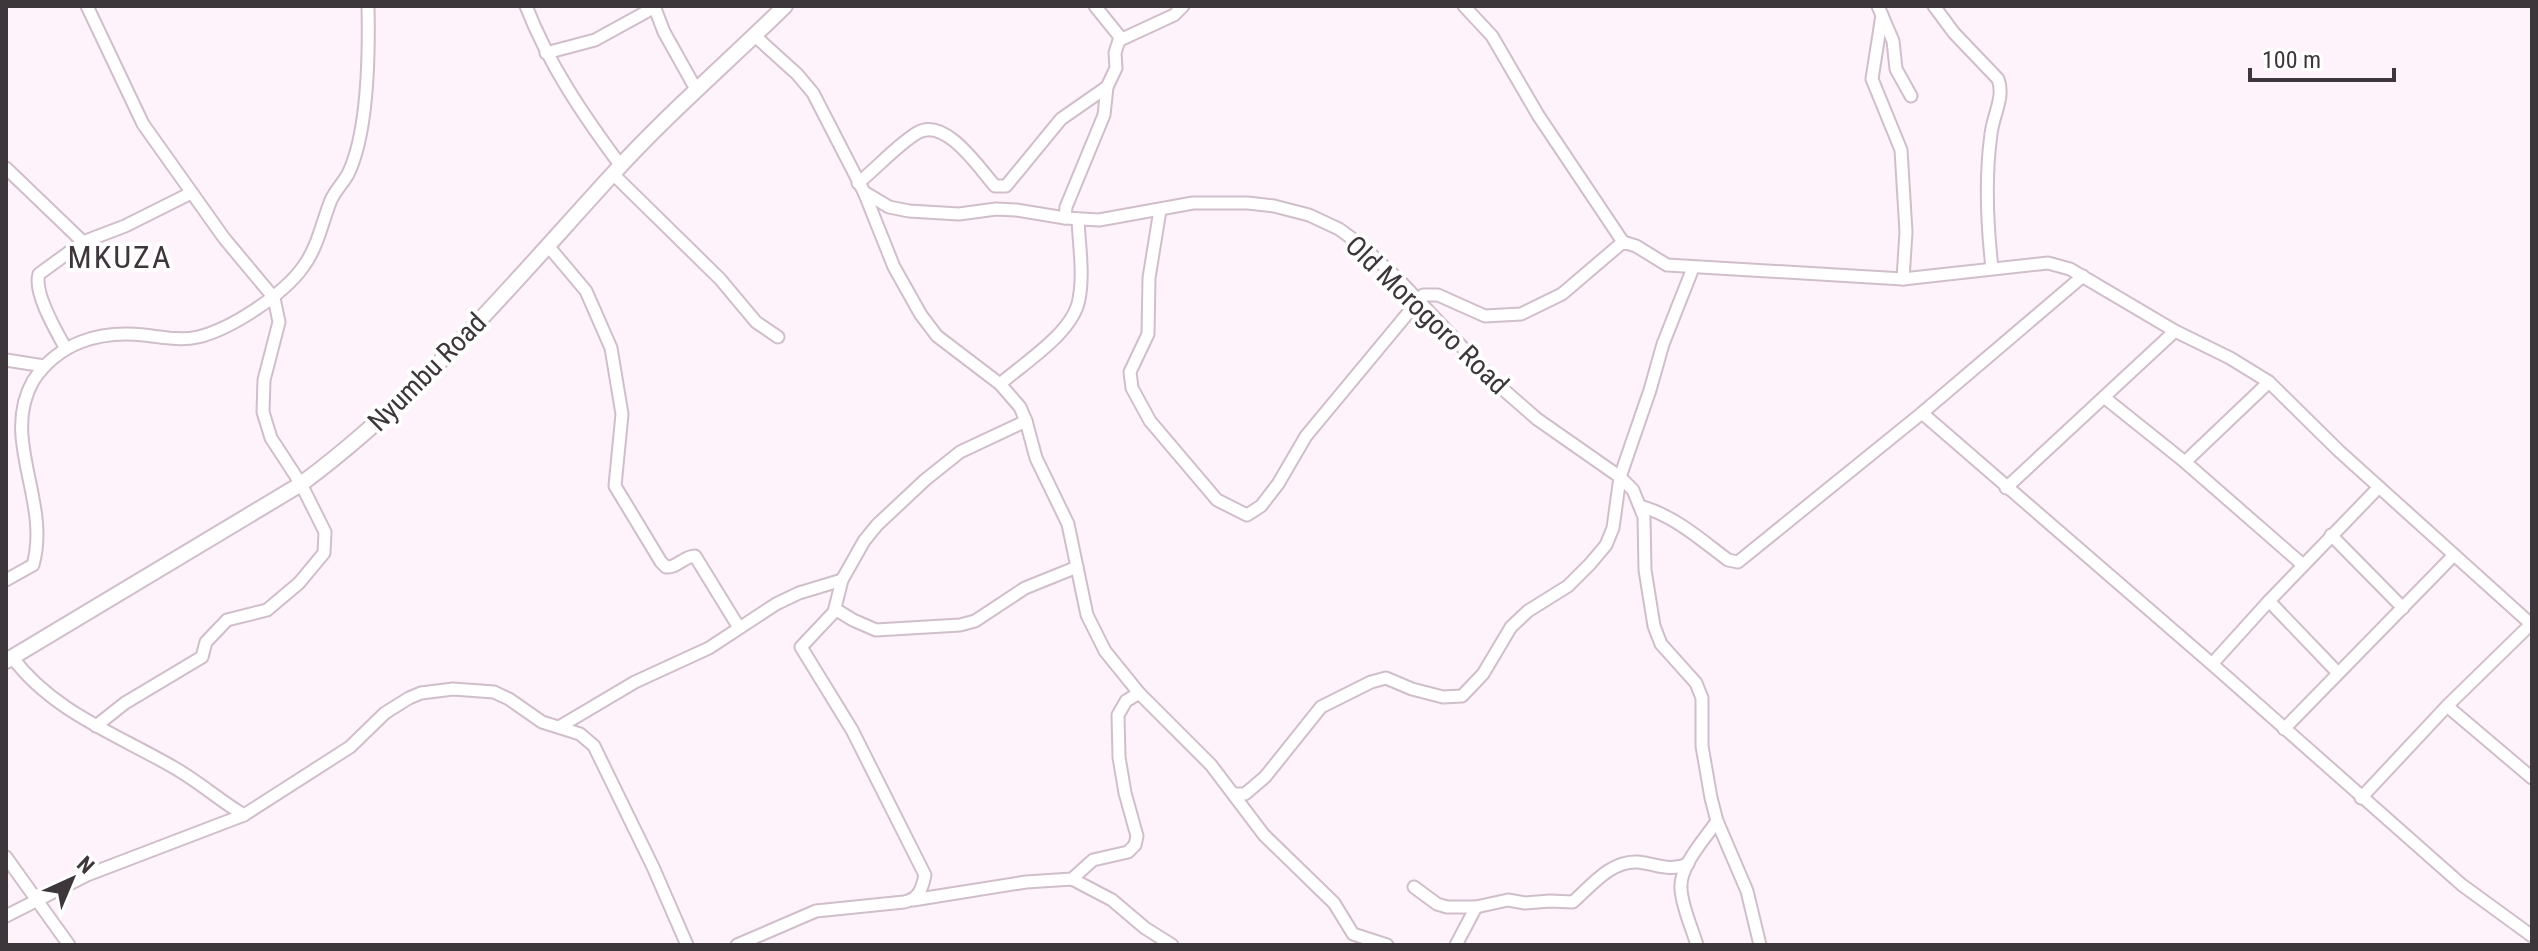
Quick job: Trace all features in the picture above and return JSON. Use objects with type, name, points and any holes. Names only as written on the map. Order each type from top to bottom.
[{"type":"street","points":[[87,6],[143,124],[191,193],[274,298],[279,322],[264,380],[263,412],[271,438],[319,518],[326,543],[324,553],[299,583],[267,610],[227,620],[206,642],[202,657],[125,703],[96,726]]},
{"type":"street","points":[[6,580],[33,565],[35,556],[35,509],[18,439],[21,405],[44,366],[65,347],[85,340],[118,334],[199,337],[274,298],[304,267],[322,230],[332,199],[348,174],[358,143],[365,86],[368,6]]},
{"type":"street","points":[[526,6],[546,53],[617,170],[720,279],[756,322],[778,337]]},
{"type":"street","name":"Nyumbu Road","points":[[9,659],[301,484],[344,453],[438,364],[617,170],[785,6]]},
{"type":"street","points":[[1095,6],[1120,40]]},
{"type":"street","points":[[1000,384],[1063,330],[1079,300],[1081,269],[1072,219],[1066,207],[1104,115],[1107,87],[1116,68],[1115,53],[1120,40],[1174,15],[1183,6]]},
{"type":"street","points":[[1464,6],[1492,36],[1538,115],[1623,242],[1636,246],[1667,265],[1903,279],[2048,263],[2070,269],[2269,382],[2379,487],[2532,625],[2447,706],[2361,798]]},
{"type":"street","points":[[1934,6],[1954,33],[1998,79],[2002,88],[1991,134],[1987,228],[1992,268]]},
{"type":"street","points":[[546,53],[595,40],[655,7],[664,32],[697,91]]},
{"type":"street","points":[[1880,10],[1872,79],[1901,150],[1906,232],[1903,279]]},
{"type":"street","points":[[1880,10],[1893,41],[1896,69],[1911,96]]},
{"type":"street","points":[[755,36],[813,93],[861,187],[894,267],[921,315],[937,336],[1000,384],[1020,407],[1036,458],[1068,524],[1087,615],[1105,651],[1139,693],[1197,749],[1264,835],[1334,903],[1353,934],[1387,945]]},
{"type":"street","points":[[861,187],[919,132],[933,129],[961,146],[995,186],[1006,186],[1061,119],[1107,87]]},
{"type":"street","points":[[6,168],[83,242]]},
{"type":"street","name":"Old Morogoro Road","points":[[861,187],[889,207],[959,214],[996,209],[1099,220],[1193,203],[1274,206],[1309,215],[1339,229],[1361,245],[1497,384],[1537,419],[1620,477],[1633,490],[1644,517],[1646,579],[1654,626],[1661,644],[1696,683],[1702,698],[1702,746],[1717,821],[1747,891],[1760,945]]},
{"type":"street","points":[[65,347],[48,313],[37,280],[39,274],[83,242],[125,226],[191,193]]},
{"type":"street","points":[[1160,210],[1149,278],[1148,334],[1129,380],[1150,421],[1217,500],[1247,515],[1261,506],[1278,484],[1306,436],[1423,295],[1432,294],[1485,316],[1521,314],[1562,294],[1623,242]]},
{"type":"street","points":[[549,247],[586,291],[611,348],[622,414],[615,486],[661,562],[672,568],[695,556],[738,626]]},
{"type":"street","points":[[1235,794],[1245,794],[1265,777],[1321,707],[1371,682],[1386,678],[1443,697],[1462,696],[1483,674],[1511,627],[1528,611],[1568,586],[1590,564],[1606,545],[1613,528],[1620,477],[1663,344],[1693,268]]},
{"type":"street","points":[[1640,506],[1660,512],[1681,524],[1728,560],[1738,562],[1922,413],[2083,276]]},
{"type":"street","points":[[2006,488],[2175,331]]},
{"type":"street","points":[[6,360],[44,366]]},
{"type":"street","points":[[2185,462],[2269,382]]},
{"type":"street","points":[[2105,398],[2185,462],[2303,565]]},
{"type":"street","points":[[1922,413],[2462,885],[2532,936]]},
{"type":"street","points":[[937,897],[852,730],[801,651],[803,643],[824,625],[835,609],[842,580],[864,541],[925,480],[970,446],[1026,421]]},
{"type":"street","points":[[2212,664],[2379,487]]},
{"type":"street","points":[[2331,535],[2403,608]]},
{"type":"street","points":[[2284,729],[2454,555]]},
{"type":"street","points":[[835,609],[876,630],[960,625],[975,621],[1025,588],[1077,567]]},
{"type":"street","points":[[559,727],[635,682],[709,648],[738,626],[799,593],[842,580]]},
{"type":"street","points":[[2269,601],[2338,673]]},
{"type":"street","points":[[9,659],[49,696],[96,726],[170,765],[244,815]]},
{"type":"street","points":[[6,916],[87,875],[253,811],[350,747],[399,703],[421,693],[465,689],[494,692],[542,722],[588,739],[601,756],[687,945]]},
{"type":"street","points":[[1072,879],[1093,860],[1128,852],[1135,845],[1137,836],[1125,793],[1118,737],[1120,708],[1139,693]]},
{"type":"street","points":[[2447,706],[2532,778]]},
{"type":"street","points":[[1697,945],[1681,889],[1688,864],[1717,821]]},
{"type":"street","points":[[6,857],[69,945]]},
{"type":"street","points":[[1414,887],[1437,904],[1447,907],[1476,907],[1508,900],[1525,903],[1573,902],[1605,872],[1625,863],[1636,862],[1664,869],[1677,869],[1688,864]]},
{"type":"street","points":[[913,900],[925,875]]},
{"type":"street","points":[[737,945],[816,911],[937,897],[1026,882],[1072,879],[1112,900],[1145,928],[1172,945]]},
{"type":"street","points":[[1456,945],[1476,907]]},
{"type":"district","name":"MKUZA","points":[[120,257]]}]
